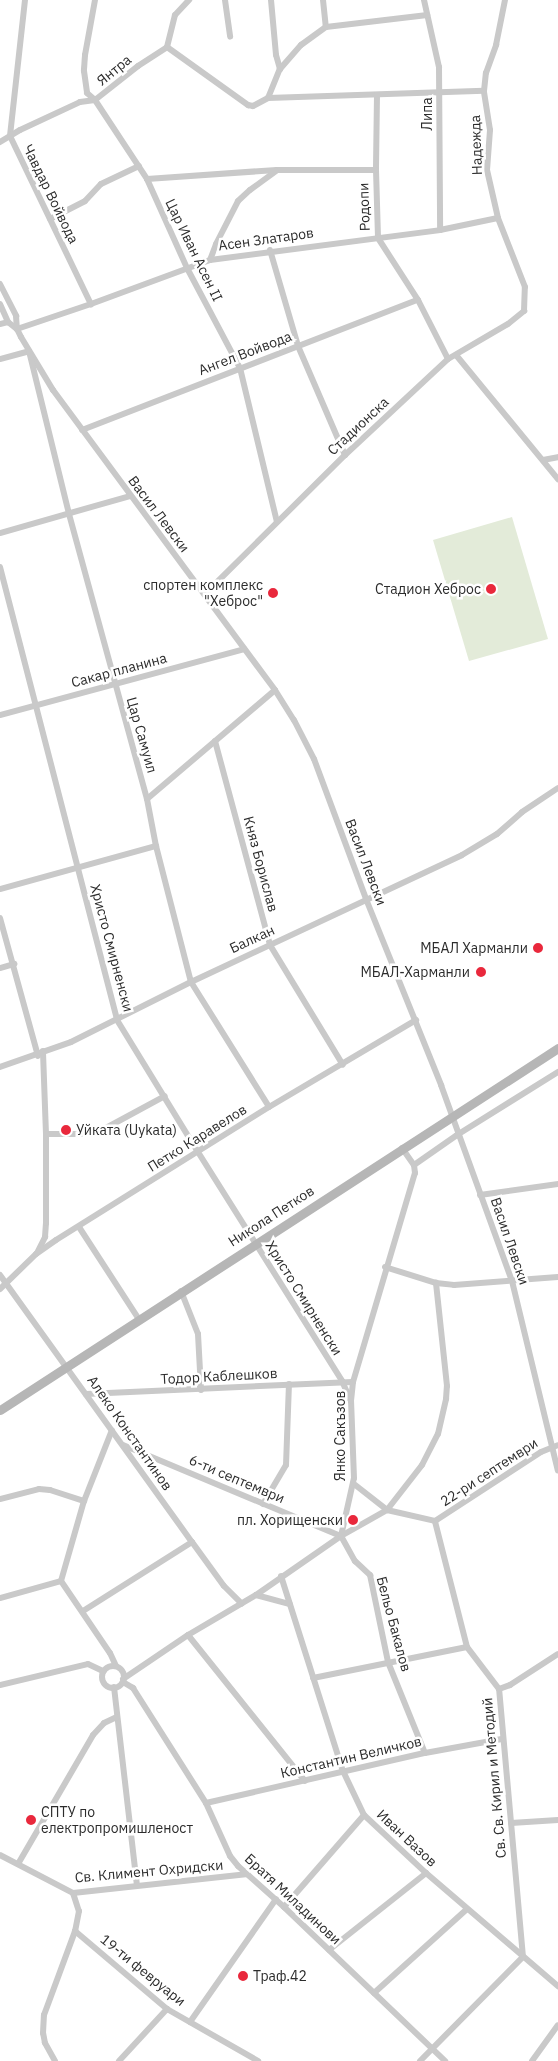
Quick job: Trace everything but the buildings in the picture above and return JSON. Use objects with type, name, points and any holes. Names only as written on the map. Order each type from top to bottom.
[{"type":"street","name":"Чавдар Войвода","points":[[24,0],[10,136],[92,304]]},
{"type":"street","name":"Цар Иван Асен II","points":[[95,0],[84,71],[87,93],[95,100],[147,179],[187,268],[240,368],[277,522]]},
{"type":"street","points":[[189,0],[175,15],[167,47],[243,102],[253,106],[268,98],[484,91]]},
{"type":"street","points":[[225,0],[230,37]]},
{"type":"street","points":[[271,0],[276,55],[280,69]]},
{"type":"street","points":[[323,0],[326,27]]},
{"type":"street","name":"Липа","points":[[424,0],[437,50],[440,91],[440,230]]},
{"type":"street","name":"Надежда","points":[[505,0],[496,45],[486,73],[484,91],[490,130],[487,170],[498,218],[526,287]]},
{"type":"street","points":[[268,98],[280,69],[301,46],[326,27],[428,15]]},
{"type":"street","name":"Янтра","points":[[0,142],[80,102],[95,100],[138,66],[167,47]]},
{"type":"street","name":"Родопи","points":[[377,95],[376,170],[378,238],[418,300],[448,359]]},
{"type":"street","points":[[50,219],[85,201],[101,184],[138,166]]},
{"type":"street","points":[[147,179],[277,170],[376,170]]},
{"type":"street","points":[[210,260],[222,230],[238,202],[250,190],[277,170]]},
{"type":"street","name":"Асен Златаров","points":[[17,328],[92,304],[210,260],[270,250],[440,230],[498,218]]},
{"type":"street","points":[[270,250],[298,346],[346,455]]},
{"type":"street","name":"Васил Левски","points":[[0,284],[16,316],[17,328],[53,390],[275,690],[294,720],[314,758],[366,899],[416,1020],[450,1117],[512,1281],[555,1446],[558,1471]]},
{"type":"street","name":"Стадионска","points":[[205,594],[346,455],[448,359],[519,317],[524,311],[526,287]]},
{"type":"street","name":"Ангел Войвода","points":[[82,430],[418,300]]},
{"type":"street","points":[[0,304],[8,322],[17,328]]},
{"type":"street","points":[[0,324],[8,322]]},
{"type":"street","points":[[0,359],[29,351]]},
{"type":"street","name":"Цар Самуил","points":[[29,351],[70,514],[147,799],[156,846],[191,982],[270,1107]]},
{"type":"street","points":[[456,355],[558,479]]},
{"type":"street","points":[[543,460],[558,457]]},
{"type":"street","points":[[0,533],[130,496]]},
{"type":"street","name":"Христо Смирненски","points":[[0,567],[117,1020],[254,1243],[342,1381],[351,1400]]},
{"type":"street","name":"Сакар планина","points":[[0,714],[244,650]]},
{"type":"street","points":[[147,799],[275,690]]},
{"type":"street","name":"Княз Борислав","points":[[215,741],[270,945],[343,1065]]},
{"type":"street","name":"Балкан","points":[[0,1067],[71,1042],[191,982],[462,855],[498,834],[522,812],[558,788]]},
{"type":"street","points":[[0,889],[156,846]]},
{"type":"street","points":[[0,918],[40,1053],[43,1075],[46,1134],[45,1237],[36,1254]]},
{"type":"street","points":[[0,968],[14,964]]},
{"type":"street","name":"Петко Каравелов","points":[[0,1289],[36,1254],[270,1107],[416,1020]]},
{"type":"street","name":"Никола Петков","points":[[0,1410],[138,1318],[558,1048]]},
{"type":"street","points":[[402,1148],[414,1165],[457,1135],[558,1072]]},
{"type":"street","points":[[46,1134],[85,1134],[104,1129],[165,1096]]},
{"type":"street","name":"Янко Сакъзов","points":[[341,1536],[354,1484],[351,1400],[353,1382],[385,1267],[415,1173],[414,1165]]},
{"type":"street","points":[[480,1195],[558,1184]]},
{"type":"street","points":[[79,1227],[138,1318]]},
{"type":"street","points":[[385,1267],[436,1283],[454,1285],[558,1277]]},
{"type":"street","name":"Алеко Константинов","points":[[0,1275],[7,1282],[224,1586],[242,1604]]},
{"type":"street","points":[[114,1687],[188,1635],[242,1604],[341,1536],[387,1510],[422,1465],[442,1420],[447,1386],[436,1283]]},
{"type":"street","points":[[181,1292],[198,1334],[201,1390]]},
{"type":"street","name":"Тодор Каблешков","points":[[86,1394],[353,1382]]},
{"type":"street","points":[[264,1504],[286,1465],[289,1384]]},
{"type":"street","points":[[61,1581],[84,1502],[112,1430]]},
{"type":"street","name":"6-ти септември","points":[[123,1446],[341,1536]]},
{"type":"street","name":"22-ри септември","points":[[354,1484],[387,1510],[435,1521],[555,1446]]},
{"type":"street","points":[[0,1499],[39,1490],[50,1490],[84,1502]]},
{"type":"street","name":"Св. Св. Кирил и Методий","points":[[435,1521],[467,1647],[499,1689],[523,1957]]},
{"type":"street","name":"Бельо Бакалов","points":[[341,1536],[355,1561],[370,1575],[388,1662],[425,1753]]},
{"type":"street","points":[[83,1611],[192,1542]]},
{"type":"street","name":"Иван Вазов","points":[[281,1576],[343,1771],[364,1815],[426,1873],[558,1986]]},
{"type":"street","points":[[0,1598],[61,1581]]},
{"type":"street","points":[[61,1581],[83,1611],[110,1653],[116,1666],[123,1672],[123,1680]]},
{"type":"street","points":[[256,1595],[290,1604]]},
{"type":"street","points":[[188,1635],[305,1781]]},
{"type":"street","points":[[313,1678],[467,1647]]},
{"type":"street","points":[[499,1689],[510,1685],[558,1654]]},
{"type":"street","points":[[0,1685],[88,1664],[104,1671]]},
{"type":"street","points":[[114,1687],[105,1684],[103,1680],[104,1671],[111,1666],[116,1666]]},
{"type":"street","name":"Братя Миладинови","points":[[123,1680],[133,1688],[206,1803],[230,1856],[445,2061]]},
{"type":"street","points":[[114,1687],[138,1885]]},
{"type":"street","points":[[18,1864],[93,1735],[104,1723],[117,1716]]},
{"type":"street","name":"Константин Величков","points":[[206,1803],[343,1771],[502,1738]]},
{"type":"street","points":[[284,1907],[364,1815]]},
{"type":"street","points":[[511,1823],[558,1820]]},
{"type":"street","name":"Св. Климент Охридски","points":[[0,1855],[73,1893],[248,1874]]},
{"type":"street","points":[[329,1950],[426,1873]]},
{"type":"street","points":[[55,2061],[45,2044],[43,2033],[44,2015],[75,1931],[80,1911],[73,1893]]},
{"type":"street","points":[[190,2022],[276,1899]]},
{"type":"street","points":[[374,1992],[467,1909]]},
{"type":"street","name":"19-ти февруари","points":[[75,1931],[167,2009],[258,2061]]},
{"type":"street","points":[[420,2061],[523,1957]]},
{"type":"street","points":[[119,2061],[167,2009]]},
{"type":"street","points":[[532,2061],[558,2025]]},
{"type":"green space","name":"Стадион Хеброс","points":[[512,517],[548,639],[469,661],[433,540]]},
{"type":"place","name":"Стадион Хеброс","points":[[491,589]]},
{"type":"place","name":"спортен комплекс \"Хеброс\"","points":[[273,593]]},
{"type":"place","name":"МБАЛ Харманли","points":[[538,948]]},
{"type":"place","name":"МБАЛ-Харманли","points":[[481,972]]},
{"type":"place","name":"Уйката (Uykata)","points":[[66,1130]]},
{"type":"place","name":"пл. Хорищенски","points":[[353,1520]]},
{"type":"place","name":"СПТУ по електропромишленост","points":[[31,1820]]},
{"type":"place","name":"Траф.42","points":[[243,1976]]}]
